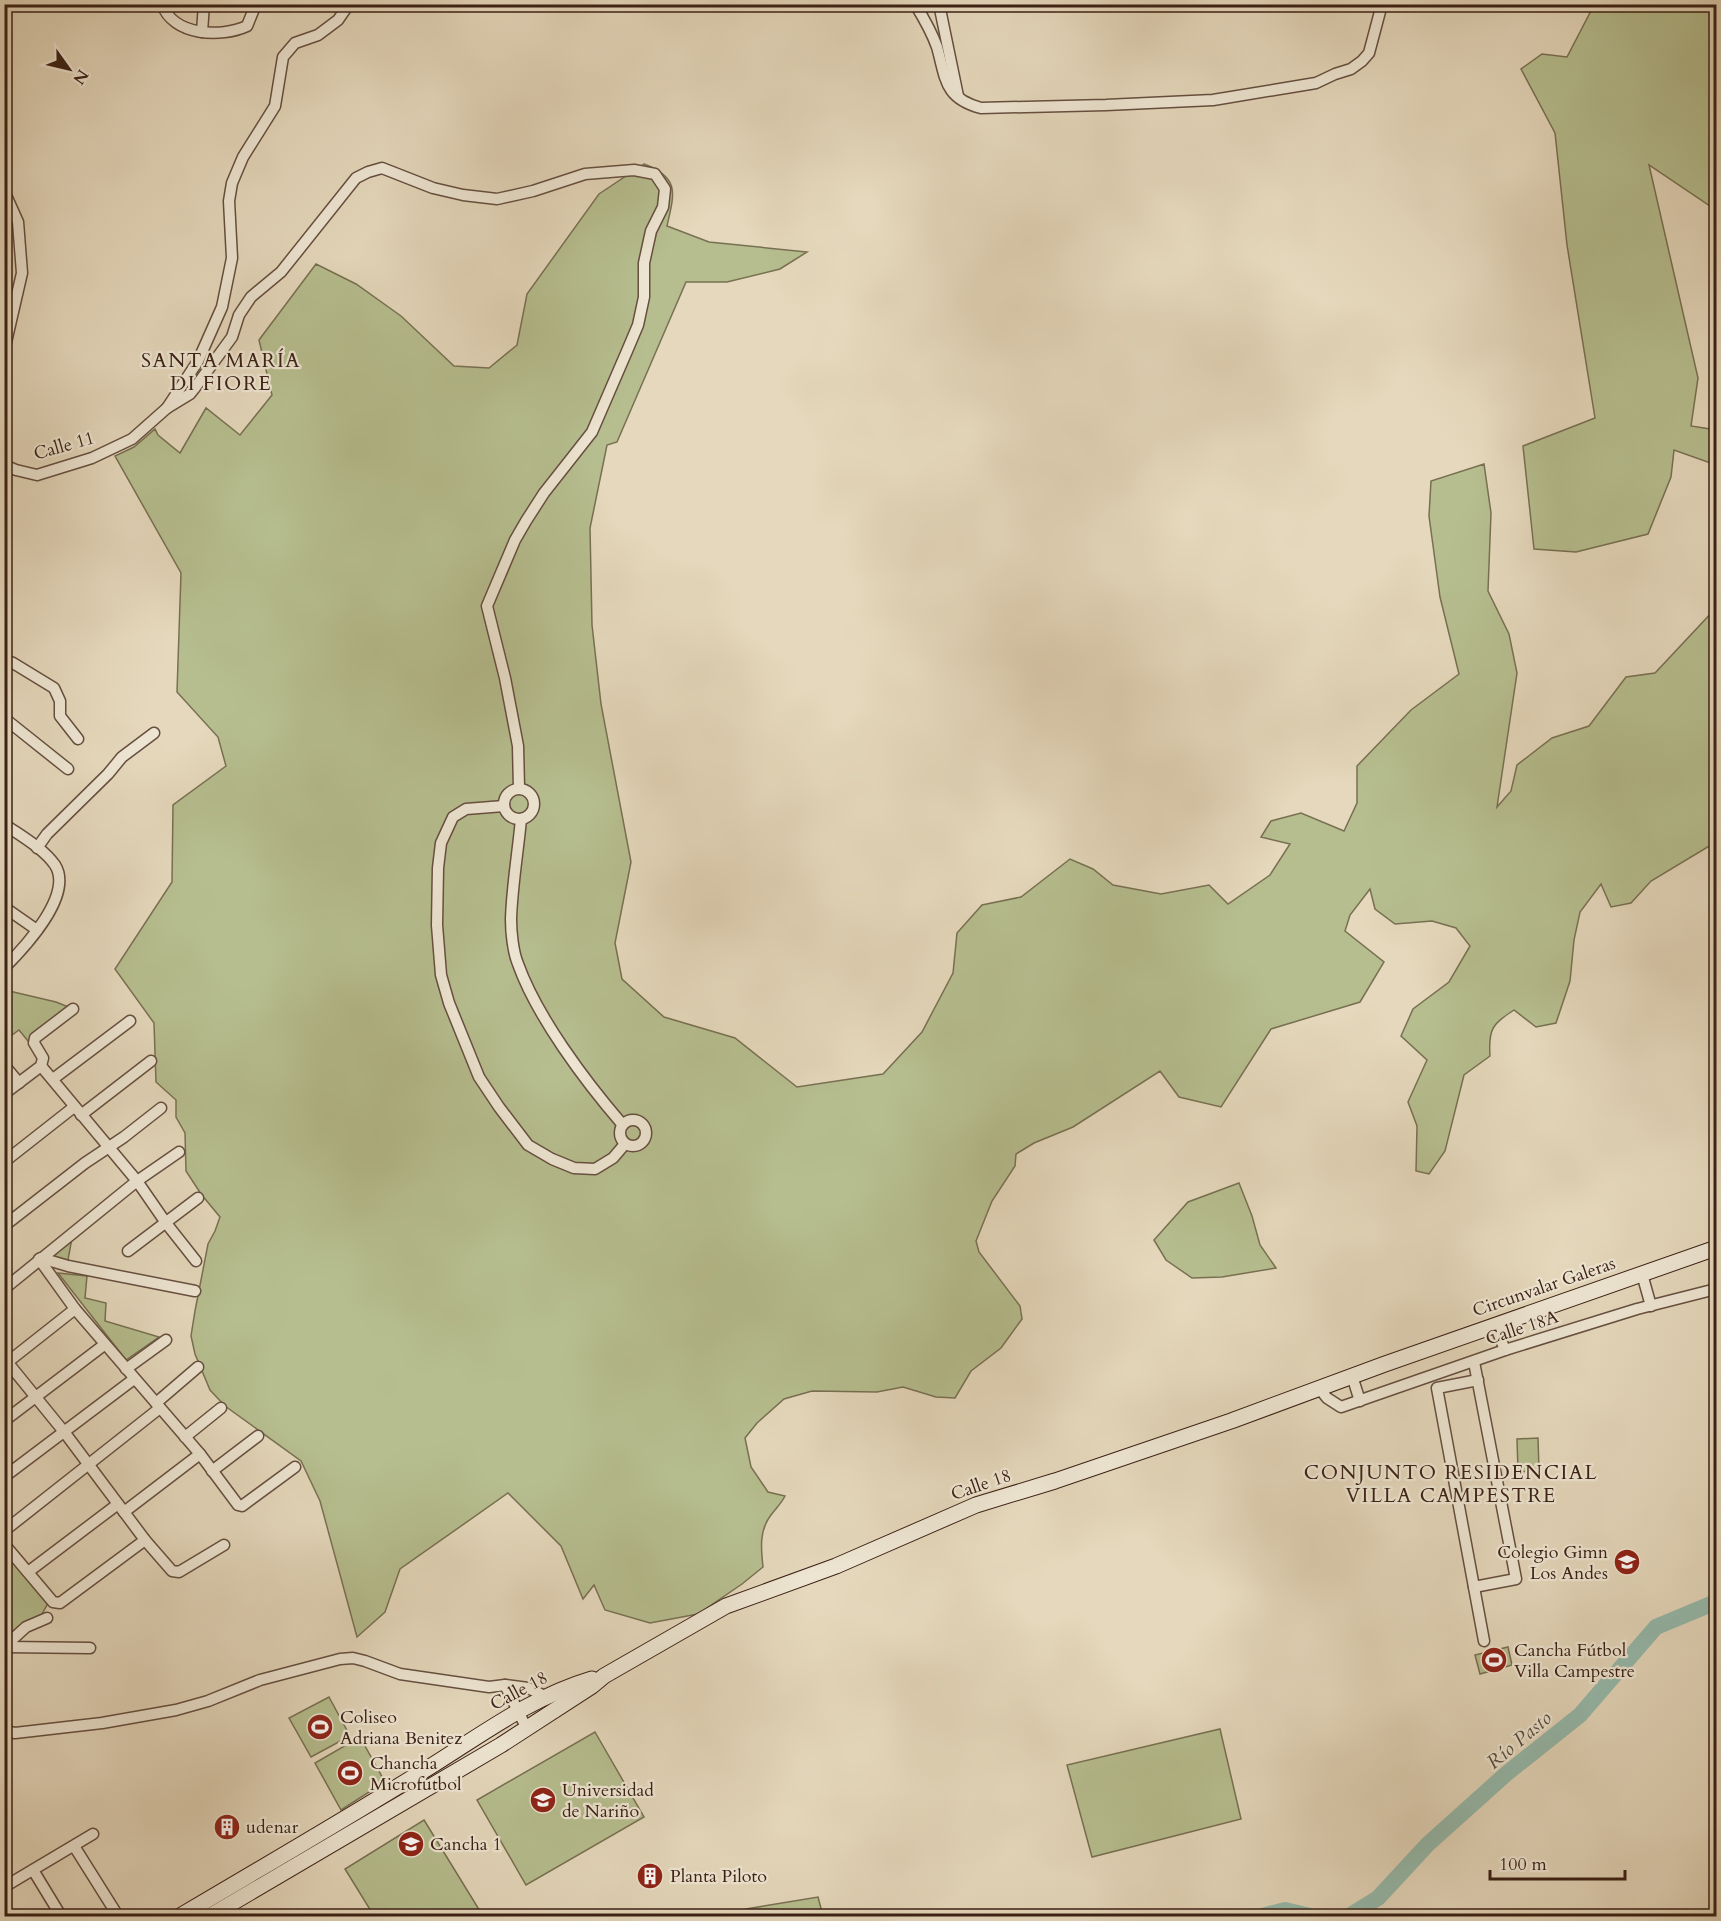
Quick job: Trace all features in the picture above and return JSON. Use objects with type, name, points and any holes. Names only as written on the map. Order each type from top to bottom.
[{"type":"main road","name":"Circunvalar Galeras","points":[[1385,1364],[1716,1248]]},
{"type":"main road","name":"Calle 18","points":[[210,1917],[527,1729],[604,1676],[726,1606],[836,1566],[976,1504],[1055,1481],[1231,1421],[1385,1364]]},
{"type":"main road","name":"Calle 18","points":[[180,1917],[421,1773],[519,1710],[547,1696],[604,1676]]},
{"type":"street","points":[[162,4],[164,10],[174,20],[190,30],[224,33],[247,26],[256,4]]},
{"type":"street","points":[[202,32],[204,4]]},
{"type":"street","points":[[167,408],[198,361],[222,307],[232,258],[229,201],[232,183],[243,157],[275,106],[283,57],[295,43],[318,34],[338,20],[349,4]]},
{"type":"street","points":[[915,4],[936,45],[945,81],[965,104],[981,108],[1213,100],[1316,84],[1351,69],[1369,53],[1382,4]]},
{"type":"street","points":[[939,4],[959,99]]},
{"type":"street","points":[[167,408],[190,394],[232,337],[239,315],[251,297],[281,272],[356,178],[368,172],[382,168],[443,190],[498,199],[533,191],[585,174],[634,170],[655,174],[665,189],[663,207],[651,231],[644,263],[644,297],[638,325],[592,432],[544,493],[526,521],[515,540],[487,606],[505,678],[518,746],[519,788]]},
{"type":"street","points":[[4,191],[18,222],[22,273],[4,351]]},
{"type":"street","name":"Calle 11","points":[[4,465],[37,475],[92,458],[132,439],[167,408]]},
{"type":"street","points":[[4,660],[54,688],[60,701],[60,716],[78,739]]},
{"type":"street","points":[[4,718],[68,769]]},
{"type":"street","points":[[37,848],[47,834],[108,774],[122,757],[154,733]]},
{"type":"street","points":[[519,788],[532,794],[535,803],[530,815],[521,819],[510,816],[504,806],[509,792],[519,788]]},
{"type":"street","points":[[504,806],[466,809],[453,817],[441,843],[437,925],[441,975],[449,1003],[479,1077],[528,1144],[552,1159],[574,1168],[595,1169],[613,1158],[625,1144]]},
{"type":"street","points":[[521,819],[511,921],[517,962],[533,998],[567,1051],[602,1101],[622,1124],[620,1137],[625,1144]]},
{"type":"street","points":[[4,824],[37,848],[55,866],[59,879],[51,908],[37,930],[4,968]]},
{"type":"street","points":[[4,907],[37,930]]},
{"type":"street","points":[[4,1094],[41,1066],[43,1058],[34,1043],[35,1038],[73,1009]]},
{"type":"street","points":[[53,1079],[130,1021]]},
{"type":"street","points":[[4,1162],[152,1061]]},
{"type":"street","points":[[4,1065],[19,1083]]},
{"type":"street","points":[[41,1066],[107,1148],[137,1181],[196,1261]]},
{"type":"street","points":[[4,1226],[161,1108]]},
{"type":"street","points":[[622,1124],[630,1120],[638,1120],[646,1131],[645,1140],[638,1145],[625,1144]]},
{"type":"street","points":[[4,1289],[137,1181],[179,1152]]},
{"type":"street","points":[[128,1251],[198,1198]]},
{"type":"street","points":[[40,1259],[195,1291]]},
{"type":"street","points":[[40,1259],[75,1310],[200,1454],[238,1505],[242,1506],[295,1467]]},
{"type":"street","points":[[1642,1274],[1651,1306]]},
{"type":"street","name":"Calle 18A","points":[[1319,1388],[1327,1398],[1341,1407],[1505,1350],[1716,1289]]},
{"type":"street","points":[[75,1310],[6,1362],[90,1465],[145,1540],[175,1573],[224,1545]]},
{"type":"street","points":[[1495,1325],[1505,1350]]},
{"type":"street","points":[[126,1369],[166,1340]]},
{"type":"street","points":[[4,1421],[104,1344]]},
{"type":"street","points":[[1474,1362],[1516,1580],[1474,1587]]},
{"type":"street","points":[[4,1531],[90,1465],[198,1367]]},
{"type":"street","points":[[1352,1376],[1360,1401]]},
{"type":"street","points":[[4,1477],[134,1379]]},
{"type":"street","points":[[1478,1380],[1437,1388],[1484,1641]]},
{"type":"street","points":[[185,1437],[221,1408]]},
{"type":"street","points":[[212,1471],[258,1436]]},
{"type":"street","points":[[28,1572],[200,1454]]},
{"type":"street","points":[[4,1544],[53,1602],[60,1603],[145,1540]]},
{"type":"street","points":[[5,1647],[26,1627],[47,1618]]},
{"type":"street","points":[[5,1647],[90,1648]]},
{"type":"street","points":[[4,1731],[15,1732],[102,1723],[176,1710],[208,1701],[260,1680],[340,1659],[353,1658],[400,1674],[489,1687],[505,1685],[528,1688],[547,1696],[556,1709]]},
{"type":"street","points":[[505,1685],[527,1729]]},
{"type":"street","points":[[4,1887],[93,1834]]},
{"type":"street","points":[[74,1846],[118,1917]]},
{"type":"street","points":[[33,1870],[62,1917]]},
{"type":"green space","points":[[1594,5],[1716,5],[1716,210],[1649,165],[1698,378],[1691,426],[1716,430],[1716,465],[1674,450],[1671,477],[1648,534],[1576,552],[1534,549],[1523,446],[1595,418],[1567,245],[1555,133],[1521,69],[1542,54],[1567,57]]},
{"type":"green space","points":[[644,164],[664,175],[672,188],[672,205],[667,226],[709,242],[807,252],[780,269],[727,282],[686,282],[617,442],[607,445],[590,528],[592,625],[601,704],[631,862],[615,943],[622,979],[664,1017],[735,1038],[797,1087],[883,1074],[922,1032],[953,973],[957,933],[982,905],[1021,897],[1070,859],[1093,869],[1113,885],[1161,894],[1209,885],[1228,904],[1270,875],[1290,844],[1261,837],[1271,821],[1301,813],[1344,831],[1357,803],[1357,766],[1411,710],[1459,674],[1440,597],[1429,516],[1431,481],[1484,464],[1491,513],[1488,591],[1509,634],[1517,673],[1497,807],[1511,791],[1517,765],[1552,738],[1589,726],[1626,677],[1655,673],[1716,608],[1716,842],[1651,881],[1631,903],[1611,907],[1601,884],[1580,912],[1574,940],[1570,981],[1556,1023],[1536,1027],[1514,1010],[1497,1023],[1491,1033],[1490,1056],[1464,1075],[1445,1151],[1429,1174],[1416,1171],[1417,1126],[1408,1102],[1427,1060],[1401,1036],[1413,1009],[1449,982],[1470,946],[1456,928],[1432,921],[1395,924],[1375,909],[1370,889],[1350,915],[1345,931],[1384,962],[1360,1002],[1271,1029],[1221,1107],[1179,1097],[1160,1071],[1073,1127],[1034,1143],[1016,1154],[1015,1166],[992,1201],[976,1241],[979,1252],[1020,1306],[1022,1319],[1001,1348],[971,1371],[955,1398],[936,1397],[903,1387],[877,1392],[812,1391],[784,1399],[757,1423],[745,1438],[751,1467],[768,1492],[785,1496],[764,1527],[761,1547],[763,1567],[698,1614],[650,1623],[605,1610],[594,1585],[583,1599],[561,1546],[508,1493],[400,1569],[385,1612],[357,1637],[320,1501],[301,1461],[225,1406],[210,1390],[195,1354],[191,1336],[195,1311],[208,1244],[220,1217],[186,1171],[185,1133],[176,1117],[176,1100],[156,1082],[154,1023],[115,969],[172,882],[173,805],[226,766],[218,737],[177,692],[181,573],[115,456],[134,447],[155,429],[158,435],[180,453],[206,408],[240,435],[272,395],[259,340],[316,264],[356,284],[401,316],[454,366],[489,368],[517,345],[527,294],[599,194]]},
{"type":"green space","points":[[5,990],[56,1002],[71,1008],[28,1041],[19,1030],[5,1040]]},
{"type":"green space","points":[[1239,1183],[1260,1245],[1276,1268],[1222,1277],[1192,1278],[1166,1260],[1154,1240],[1188,1202]]},
{"type":"green space","points":[[72,1238],[68,1260],[47,1257]]},
{"type":"green space","points":[[58,1273],[87,1276],[85,1298],[106,1303],[105,1321],[159,1337],[126,1360]]},
{"type":"green space","points":[[1538,1438],[1539,1471],[1518,1472],[1517,1439]]},
{"type":"green space","points":[[5,1550],[48,1603],[41,1616],[5,1639]]},
{"type":"green space","name":"Cancha Fútbol Villa Campestre","points":[[1508,1647],[1512,1665],[1480,1674],[1475,1655]]},
{"type":"green space","name":"Coliseo Adriana Benitez","points":[[329,1697],[350,1736],[311,1757],[289,1718]]},
{"type":"green space","points":[[1220,1729],[1241,1819],[1092,1857],[1067,1765]]},
{"type":"green space","points":[[595,1732],[644,1817],[526,1885],[477,1800]]},
{"type":"green space","name":"Chancha Microfutbol","points":[[360,1737],[385,1782],[341,1810],[315,1763]]},
{"type":"green space","name":"Cancha 1","points":[[424,1820],[483,1916],[374,1916],[345,1869]]},
{"type":"green space","points":[[818,1897],[823,1916],[737,1916],[746,1909]]},
{"type":"waterway","name":"Río Pasto","points":[[1349,1916],[1378,1898],[1428,1844],[1506,1774],[1580,1715],[1656,1627],[1716,1602]]},
{"type":"waterway","name":"Río Pasto","points":[[1262,1916],[1285,1910],[1310,1916]]},
{"type":"place","name":"Colegio Gimn Los Andes","points":[[1627,1562]]},
{"type":"place","name":"Cancha Fútbol Villa Campestre","points":[[1494,1660]]},
{"type":"place","name":"Coliseo Adriana Benitez","points":[[320,1727]]},
{"type":"place","name":"Chancha Microfutbol","points":[[350,1773]]},
{"type":"place","name":"Universidad de Nariño","points":[[543,1800]]},
{"type":"place","name":"udenar","points":[[227,1827]]},
{"type":"place","name":"Cancha 1","points":[[411,1844]]},
{"type":"place","name":"Planta Piloto","points":[[650,1876]]},
{"type":"district","name":"SANTA MARÍA DI FIORE","points":[[221,372]]},
{"type":"district","name":"CONJUNTO RESIDENCIAL VILLA CAMPESTRE","points":[[1451,1484]]}]
